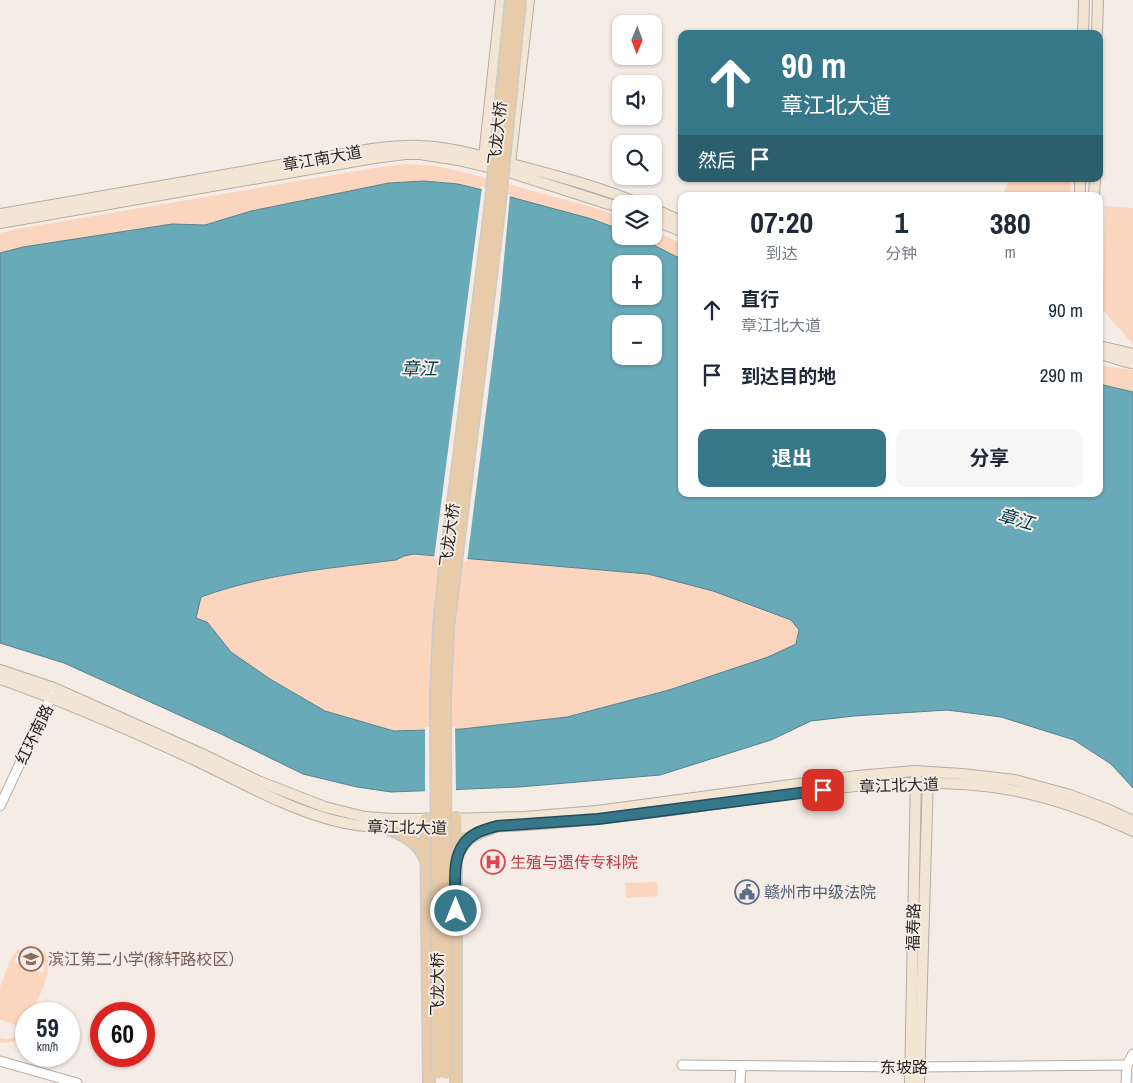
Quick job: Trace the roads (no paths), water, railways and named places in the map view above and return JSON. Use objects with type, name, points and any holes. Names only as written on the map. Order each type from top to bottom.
[{"type":"main road","points":[[484,157],[502,0]]},
{"type":"main road","name":"飞龙大桥","points":[[442,1078],[436,698],[439,627],[490,210],[511,0]]},
{"type":"main road","name":"飞龙大桥","points":[[442,1078],[445,698],[448,628],[499,211],[520,0]]},
{"type":"main road","points":[[510,164],[529,0]]},
{"type":"main road","points":[[1083,30],[1084,0]]},
{"type":"main road","points":[[1097,30],[1098,0]]},
{"type":"main road","name":"章江南大道","points":[[1,217],[372,149],[422,146],[484,157],[586,184],[616,195]]},
{"type":"main road","name":"章江南大道","points":[[1,217],[179,191],[405,154],[458,160],[500,170],[612,205]]},
{"type":"main road","points":[[662,213],[678,220]]},
{"type":"main road","points":[[662,223],[678,230]]},
{"type":"main road","points":[[1103,347],[1133,354]]},
{"type":"main road","points":[[1103,355],[1133,363]]},
{"type":"main road","name":"章江北大道","points":[[0,670],[202,754],[258,781],[325,808],[365,817],[426,824]]},
{"type":"main road","name":"章江北大道","points":[[0,679],[53,692],[256,790],[302,810],[343,822],[369,827],[386,828],[597,811],[840,779],[916,771],[1015,780],[1070,795],[1133,821]]},
{"type":"main road","name":"福寿路","points":[[916,771],[914,1067],[919,1083]]},
{"type":"main road","name":"福寿路","points":[[910,1083],[914,1067],[928,772]]},
{"type":"main road","name":"章江北大道","points":[[456,823],[497,826],[598,819],[790,794],[916,782],[962,784],[1012,790],[1064,803],[1133,832]]},
{"type":"main road","points":[[456,823],[456,1083]]},
{"type":"main road","points":[[426,824],[428,1083]]},
{"type":"main road","points":[[456,858],[460,848],[470,837],[497,826]]},
{"type":"main road","points":[[386,828],[412,840],[426,862]]},
{"type":"street","name":"红环南路","points":[[0,806],[53,692]]},
{"type":"street","points":[[1126,1083],[1127,1065],[1133,1054]]},
{"type":"street","points":[[0,1061],[77,1083]]},
{"type":"street","name":"东坡路","points":[[682,1065],[914,1067],[1127,1065]]},
{"type":"street","points":[[740,1083],[741,1067]]},
{"type":"water","name":"章江","points":[[424,181],[458,184],[592,219],[612,227],[612,245],[654,245],[678,257],[678,497],[1103,497],[1103,385],[1133,392],[1133,788],[1111,764],[1074,740],[1001,717],[947,710],[854,716],[811,721],[771,740],[660,775],[519,787],[391,792],[357,787],[303,774],[221,734],[64,663],[0,643],[0,253],[23,247],[172,224],[205,225],[251,211],[389,183]],"holes":[[[414,554],[648,574],[713,591],[791,620],[799,630],[796,644],[768,657],[669,690],[567,717],[462,729],[394,731],[325,711],[270,679],[231,652],[207,622],[196,618],[201,597],[225,589],[273,577],[396,560]]]},
{"type":"place","name":"生殖与遗传专科院","points":[[493,862]]},
{"type":"place","name":"赣州市中级法院","points":[[747,892]]},
{"type":"place","name":"滨江第二小学(稼轩路校区）","points":[[31,959]]}]
